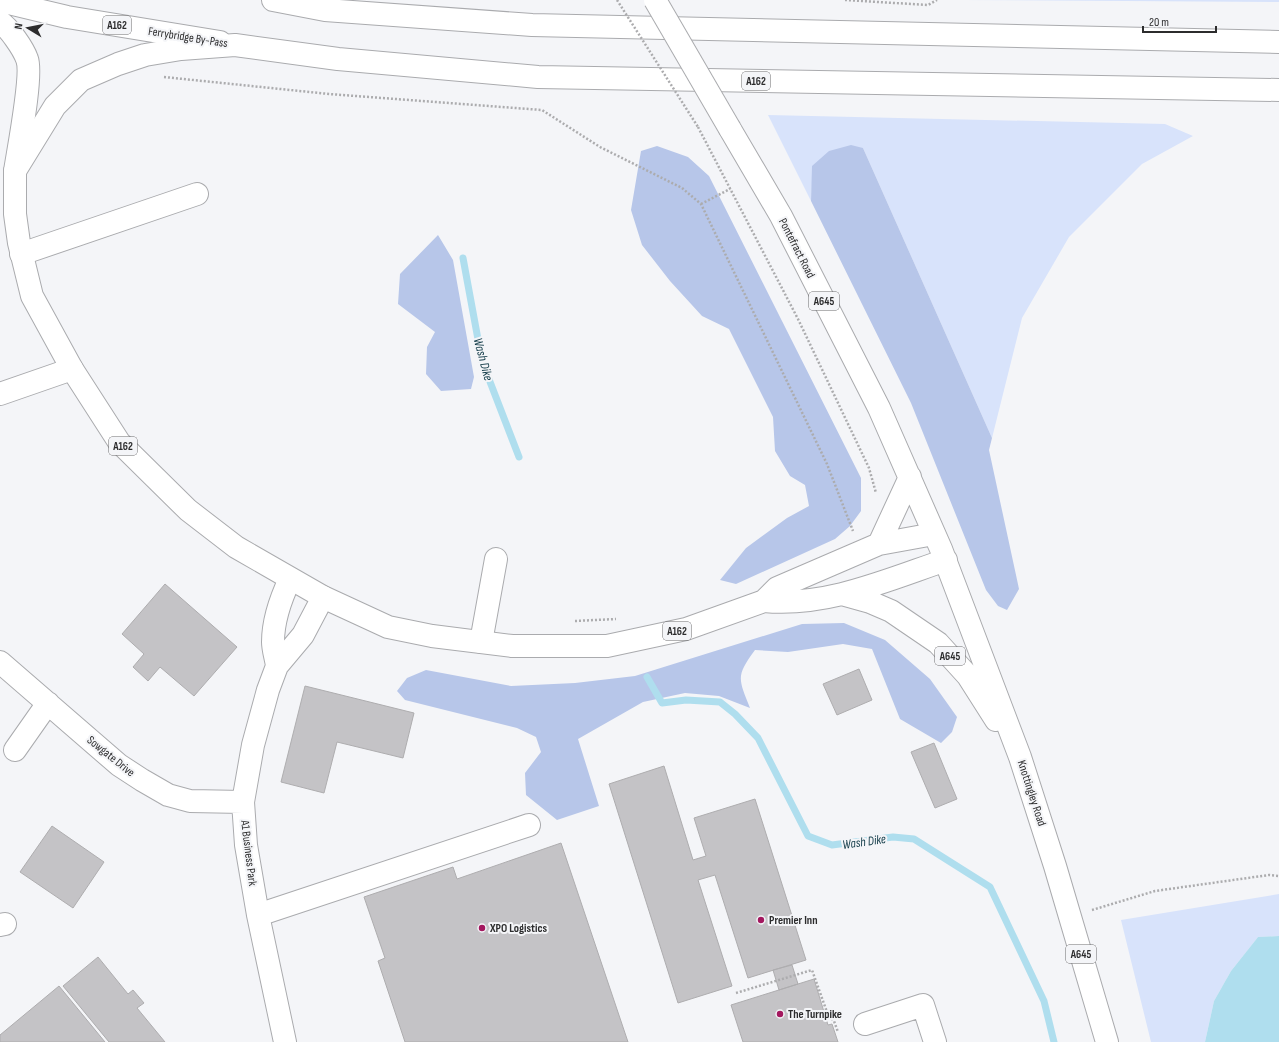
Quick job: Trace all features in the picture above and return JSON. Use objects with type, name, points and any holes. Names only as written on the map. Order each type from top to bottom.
[{"type":"main road","points":[[273,0],[307,3],[325,10],[532,25],[1279,42]]},
{"type":"main road","name":"Pontefract Road","points":[[655,0],[781,216],[879,408],[940,548]]},
{"type":"main road","name":"Ferrybridge By-Pass","points":[[0,1],[67,17],[235,45]]},
{"type":"main road","name":"A162","points":[[0,22],[7,26],[28,59],[27,85],[14,171],[15,214],[21,254],[32,296],[72,369],[118,442],[178,499],[236,547],[290,579],[388,627],[432,636],[512,646],[607,646],[686,629],[764,601],[782,602],[845,595],[940,548]]},
{"type":"main road","name":"A162","points":[[14,171],[55,106],[81,80],[145,54],[181,49],[235,45],[338,59],[538,77],[1279,90]]},
{"type":"main road","points":[[21,254],[197,194]]},
{"type":"main road","points":[[0,394],[72,369]]},
{"type":"main road","points":[[879,544],[910,477]]},
{"type":"main road","name":"A162","points":[[764,601],[777,588],[879,544],[940,548]]},
{"type":"main road","name":"Knottingley Road","points":[[940,548],[1020,757],[1107,1042]]},
{"type":"main road","points":[[481,642],[496,558]]},
{"type":"main road","name":"A1 Business Park","points":[[277,666],[273,641],[281,598],[290,579]]},
{"type":"main road","name":"A645","points":[[845,595],[870,602],[891,611],[938,643],[968,676],[1020,757]]},
{"type":"main road","name":"A1 Business Park","points":[[285,1042],[258,915],[246,845],[243,802],[253,745],[268,690],[277,666],[303,635],[323,596]]},
{"type":"main road","name":"Sowgate Drive","points":[[0,662],[120,765],[168,795],[190,801],[243,802]]},
{"type":"main road","points":[[15,750],[48,703]]},
{"type":"main road","points":[[258,915],[529,825]]},
{"type":"main road","points":[[866,1024],[923,1005],[935,1042]]},
{"type":"path","points":[[617,0],[698,127],[802,326],[869,468],[877,496]]},
{"type":"path","points":[[845,0],[928,5],[937,0]]},
{"type":"path","points":[[162,76],[329,94],[542,110],[600,147],[682,188],[701,204],[827,464],[854,534]]},
{"type":"path","points":[[701,204],[730,189]]},
{"type":"path","points":[[574,621],[619,618]]},
{"type":"path","points":[[1070,917],[1155,891],[1269,875],[1279,876]]},
{"type":"path","points":[[736,993],[812,970],[828,1015],[834,1021],[838,1032],[836,1033]]},
{"type":"shaded area","points":[[963,0],[1279,0],[1279,2]]},
{"type":"shaded area","points":[[768,115],[1165,124],[1193,136],[1142,164],[1069,237],[1022,318],[992,438],[863,148],[813,166],[811,201]]},
{"type":"shaded area","points":[[851,145],[863,148],[992,438],[989,450],[1019,589],[1007,610],[998,606],[986,590],[911,403],[811,201],[812,166],[829,151]]},
{"type":"shaded area","points":[[657,146],[688,157],[709,176],[861,478],[861,511],[850,526],[835,539],[736,584],[720,580],[746,548],[787,518],[809,506],[805,485],[790,476],[775,451],[773,417],[729,329],[702,316],[670,281],[642,245],[631,210],[641,151]]},
{"type":"shaded area","points":[[438,235],[453,260],[474,377],[471,389],[441,391],[426,374],[427,347],[435,332],[398,304],[400,274]]},
{"type":"shaded area","points":[[844,623],[885,640],[930,679],[957,717],[952,732],[941,743],[900,719],[872,649],[843,644],[788,652],[755,650],[742,672],[741,678],[743,690],[750,708],[719,696],[685,693],[643,702],[578,739],[599,806],[557,820],[526,795],[525,773],[541,752],[536,737],[517,728],[405,700],[397,691],[407,678],[426,670],[511,686],[575,683],[635,676],[802,624]]},
{"type":"shaded area","points":[[1279,894],[1279,936],[1258,937],[1231,971],[1214,1001],[1205,1042],[1151,1042],[1121,920]]},
{"type":"shaded area","points":[[1279,936],[1279,1042],[1205,1042],[1214,1001],[1231,971],[1258,937]]},
{"type":"building","points":[[165,584],[237,647],[194,696],[160,667],[148,681],[133,667],[144,654],[122,634]]},
{"type":"building","points":[[859,669],[872,700],[837,715],[823,684]]},
{"type":"building","points":[[305,686],[414,713],[403,758],[337,742],[324,793],[281,782]]},
{"type":"building","points":[[934,743],[957,799],[935,808],[911,752]]},
{"type":"building","name":"Premier Inn","points":[[664,766],[693,860],[706,856],[694,818],[755,799],[806,960],[748,978],[715,875],[698,880],[732,986],[678,1003],[609,784]]},
{"type":"building","points":[[52,826],[104,862],[73,908],[20,872]]},
{"type":"building","name":"XPO Logistics","points":[[561,843],[628,1042],[405,1042],[378,961],[385,958],[364,897],[453,867],[457,879]]},
{"type":"building","points":[[98,957],[128,994],[133,990],[144,1003],[137,1008],[165,1042],[109,1042],[63,986]]},
{"type":"building","points":[[792,965],[798,984],[779,990],[773,970]]},
{"type":"building","name":"The Turnpike","points":[[814,979],[828,1025],[832,1024],[838,1042],[743,1042],[731,1005]]},
{"type":"building","points":[[59,986],[105,1042],[0,1042],[0,1035]]},
{"type":"waterway","name":"Wash Dike","points":[[463,258],[482,361],[519,457]]},
{"type":"waterway","name":"Wash Dike","points":[[647,677],[662,703],[686,700],[720,702],[735,714],[758,738],[808,836],[832,845],[893,837],[914,839],[990,887],[1044,1001],[1054,1042]]},
{"type":"place","name":"Premier Inn","points":[[761,920]]},
{"type":"place","name":"XPO Logistics","points":[[482,928]]},
{"type":"place","name":"The Turnpike","points":[[780,1014]]}]
